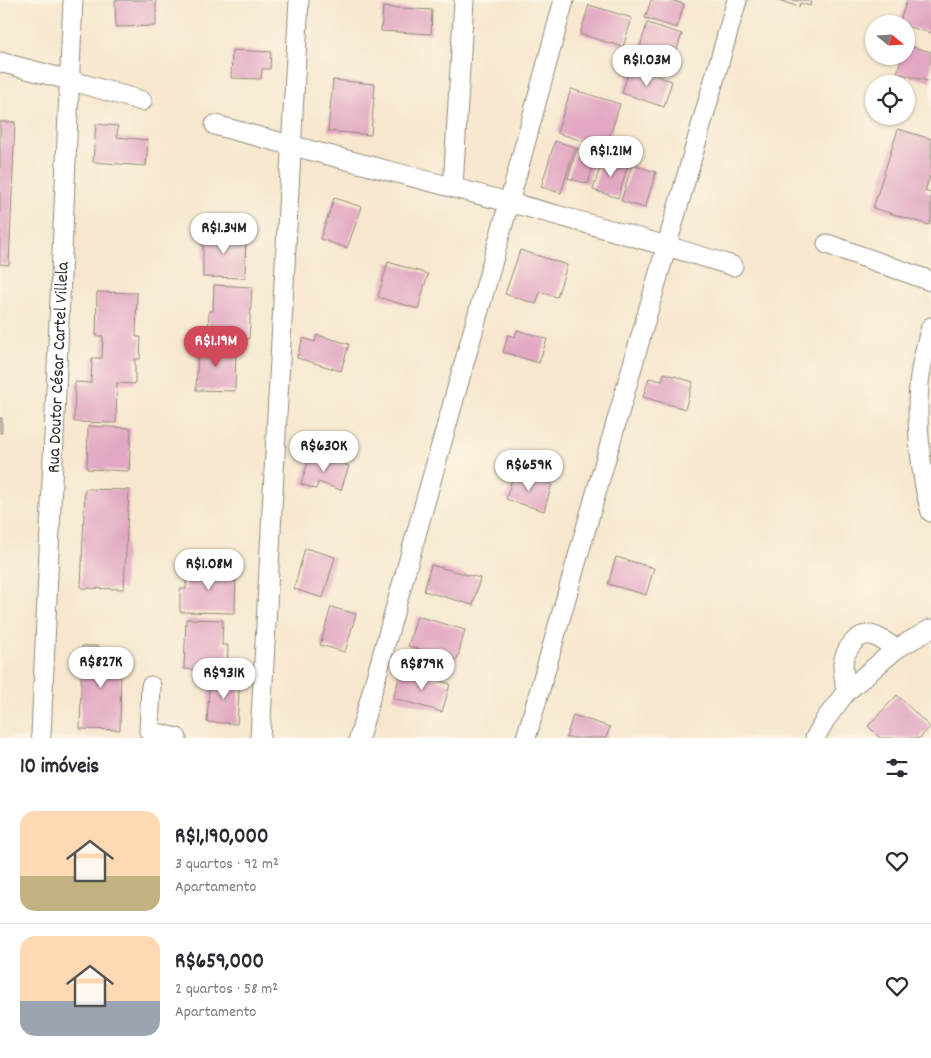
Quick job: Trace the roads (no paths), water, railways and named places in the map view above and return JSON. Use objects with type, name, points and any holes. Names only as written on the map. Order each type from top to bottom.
[{"type":"street","name":"Rua Doutor César Cartel Villela","points":[[41,736],[73,0]]},
{"type":"street","points":[[260,738],[299,0]]},
{"type":"street","points":[[453,187],[464,0]]},
{"type":"street","points":[[360,738],[564,0]]},
{"type":"street","points":[[526,738],[737,0]]},
{"type":"street","points":[[0,62],[142,101]]},
{"type":"street","points":[[215,124],[292,146],[453,187],[733,266]]},
{"type":"street","points":[[827,244],[931,281]]},
{"type":"street","points":[[931,327],[919,383],[918,432],[926,496],[931,512]]},
{"type":"street","points":[[815,738],[825,720],[846,692],[896,649],[931,629]]},
{"type":"street","points":[[846,692],[843,663],[853,642],[861,636],[870,635],[877,637],[896,649]]},
{"type":"street","points":[[151,686],[149,736],[177,738]]}]
